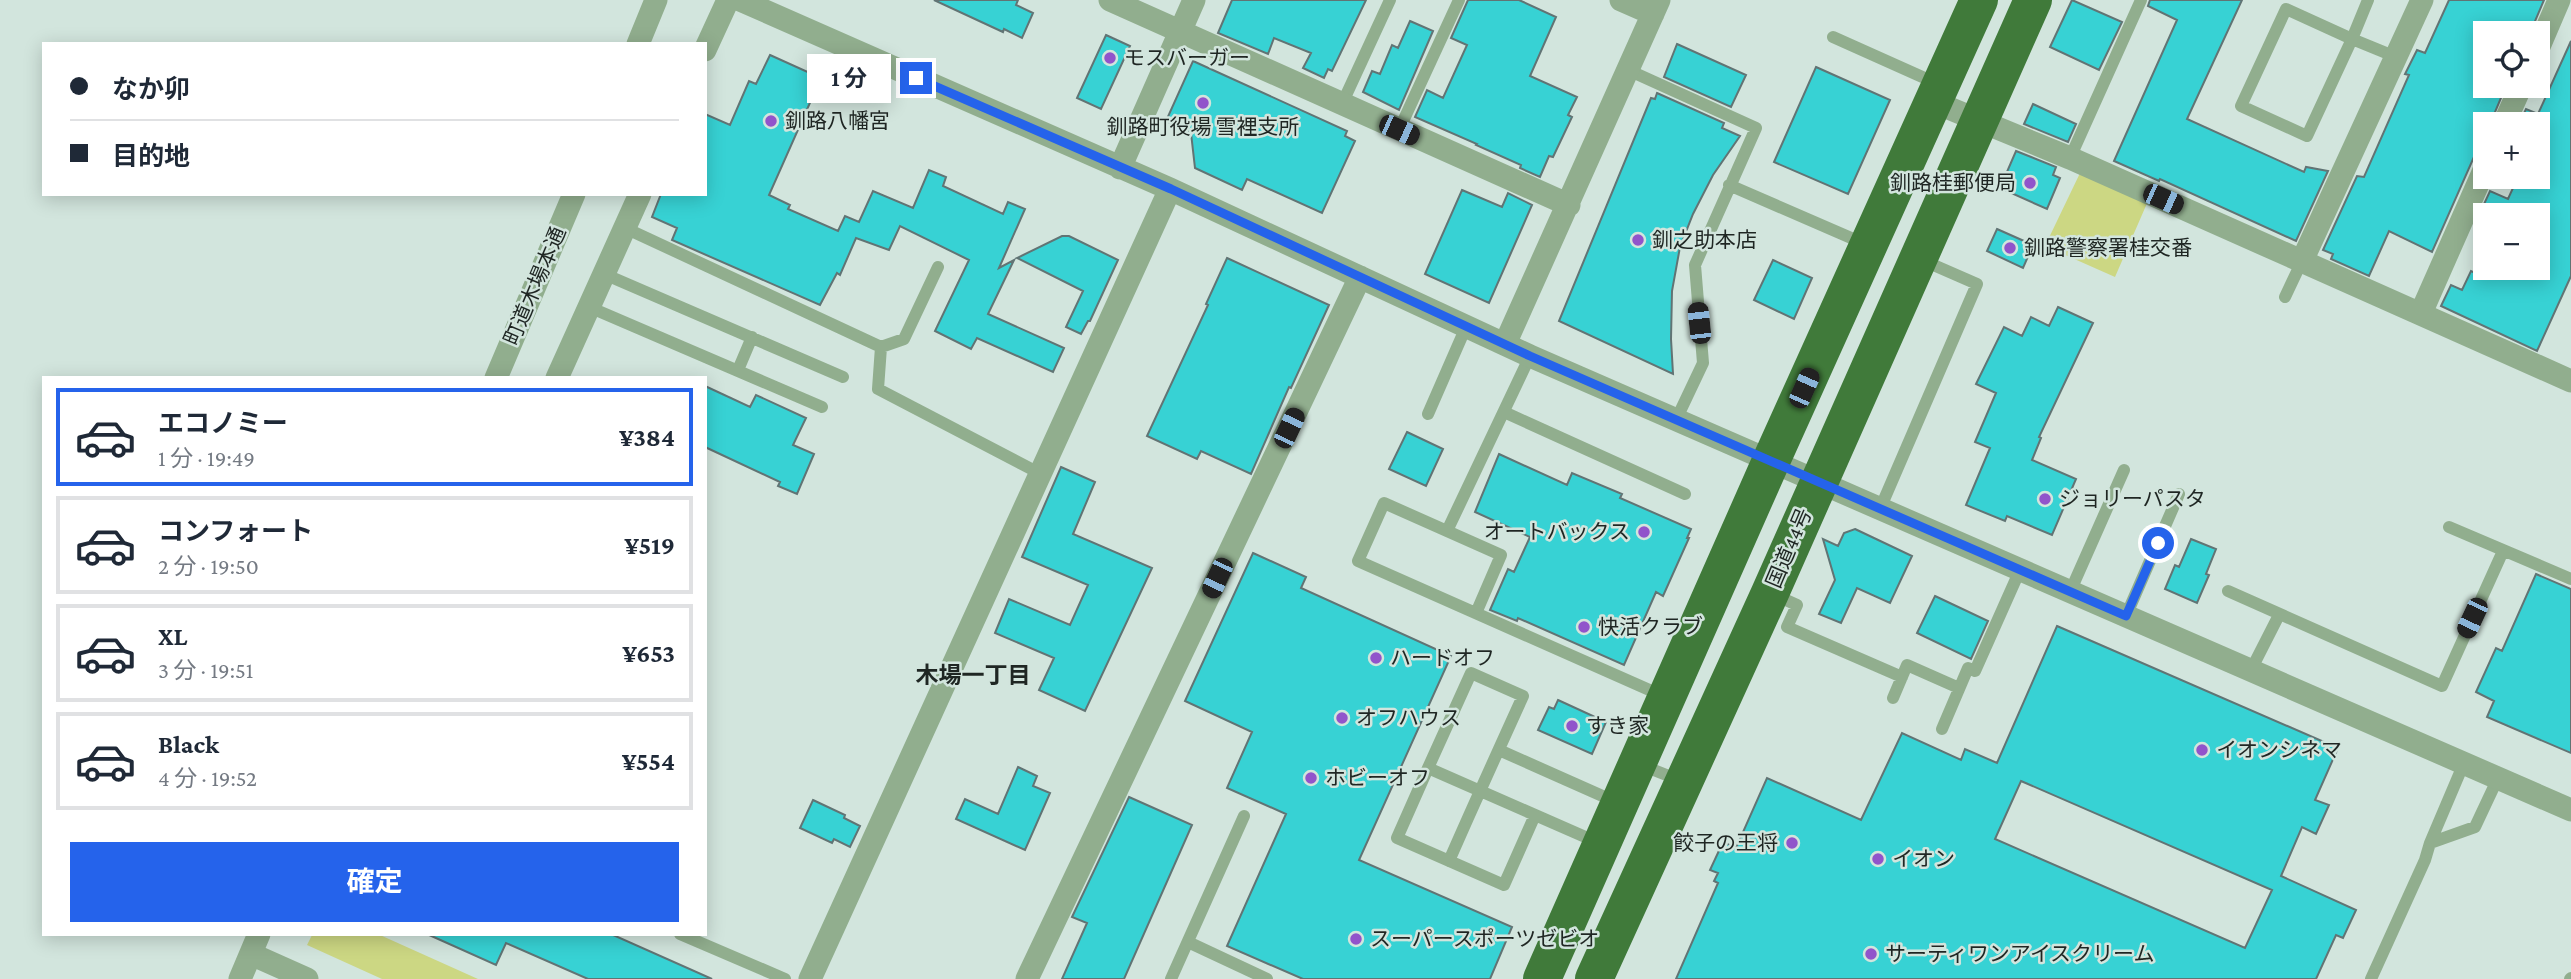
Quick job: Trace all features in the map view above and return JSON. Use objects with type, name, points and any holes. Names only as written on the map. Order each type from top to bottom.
[{"type":"highway","points":[[1542,979],[1979,0]]},
{"type":"highway","name":"国道44号","points":[[1594,979],[1770,593],[2033,0]]},
{"type":"street","points":[[639,42],[656,0]]},
{"type":"street","points":[[707,46],[728,0]]},
{"type":"street","points":[[740,0],[1120,169],[1171,189],[1530,356],[2571,810]]},
{"type":"street","points":[[1110,0],[1569,205]]},
{"type":"street","points":[[1120,169],[1194,0]]},
{"type":"street","points":[[1505,344],[1656,7],[1621,0]]},
{"type":"street","points":[[2302,261],[2422,0]]},
{"type":"street","points":[[2550,21],[2559,0]]},
{"type":"street","points":[[1938,94],[1981,121],[2571,380]]},
{"type":"street","points":[[810,979],[1171,189]]},
{"type":"street","points":[[2421,313],[2476,189]]},
{"type":"street","name":"町道木場本通","points":[[497,376],[573,196]]},
{"type":"street","points":[[558,376],[639,196]]},
{"type":"street","points":[[1027,979],[1360,277]]},
{"type":"street","points":[[240,979],[255,944],[307,979]]},
{"type":"lane","points":[[1342,104],[1390,0]]},
{"type":"lane","points":[[1399,130],[1459,0]]},
{"type":"lane","points":[[2070,158],[2141,0]]},
{"type":"lane","points":[[2368,0],[2352,39],[2307,136],[2241,106],[2286,9],[2352,39],[2396,57]]},
{"type":"lane","points":[[1833,37],[1938,94]]},
{"type":"lane","points":[[1628,70],[1756,128],[1695,265],[1703,363],[1676,419]]},
{"type":"lane","points":[[1729,185],[1869,246]]},
{"type":"lane","points":[[625,228],[881,347],[904,339],[938,267]]},
{"type":"lane","points":[[1880,509],[1977,284],[1919,258]]},
{"type":"lane","points":[[2285,297],[2302,261]]},
{"type":"lane","points":[[604,274],[843,377]]},
{"type":"lane","points":[[589,307],[822,407]]},
{"type":"lane","points":[[1428,414],[1466,327]]},
{"type":"lane","points":[[738,370],[752,337]]},
{"type":"lane","points":[[881,347],[878,389],[1041,474]]},
{"type":"lane","points":[[1447,531],[1530,356]]},
{"type":"lane","points":[[1504,412],[1685,494]]},
{"type":"lane","points":[[2070,592],[2124,470]]},
{"type":"lane","points":[[2126,616],[2179,494]]},
{"type":"lane","points":[[1476,613],[1501,555],[1384,503],[1358,561],[1666,698]]},
{"type":"lane","points":[[2449,527],[2571,579]]},
{"type":"lane","points":[[2228,590],[2442,686],[2503,551]]},
{"type":"lane","points":[[1942,729],[1968,668],[1975,671],[2020,570]]},
{"type":"lane","points":[[1770,593],[1797,605],[1787,627],[1902,677]]},
{"type":"lane","points":[[2251,670],[2279,615]]},
{"type":"lane","points":[[1893,698],[1907,665],[1959,688]]},
{"type":"lane","points":[[1449,861],[1523,696],[1471,673],[1397,838],[1449,861],[1504,885],[1535,815]]},
{"type":"lane","points":[[1499,750],[1619,803]]},
{"type":"lane","points":[[2371,979],[2425,860],[2464,763]]},
{"type":"lane","points":[[1637,764],[1683,781]]},
{"type":"lane","points":[[1428,768],[1601,845]]},
{"type":"lane","points":[[2430,843],[2475,827],[2498,778]]},
{"type":"lane","points":[[1171,979],[1244,816]]},
{"type":"lane","points":[[685,936],[785,979]]},
{"type":"lane","points":[[1188,942],[1267,979]]},
{"type":"green space","points":[[2081,171],[2148,201],[2115,277],[2045,246]]},
{"type":"green space","points":[[312,936],[382,936],[478,979],[382,979],[307,945]]},
{"type":"building","points":[[934,0],[1018,0],[1016,5],[1033,13],[1022,38]]},
{"type":"building","points":[[1232,0],[1366,0],[1332,71],[1328,69],[1324,78],[1303,68],[1311,53],[1274,38],[1268,54],[1218,33]]},
{"type":"building","points":[[1468,0],[1519,0],[1556,17],[1530,76],[1577,97],[1568,115],[1572,117],[1540,177],[1520,168],[1521,165],[1415,117],[1427,90],[1443,98],[1467,45],[1451,38]]},
{"type":"building","points":[[2072,0],[2122,22],[2099,70],[2050,47]]},
{"type":"building","points":[[2150,0],[2242,0],[2187,119],[2304,172],[2306,167],[2328,171],[2296,241],[2114,161],[2177,20],[2148,6]]},
{"type":"building","points":[[2449,0],[2544,0],[2535,21],[2473,21],[2473,98],[2501,98],[2495,112],[2473,112],[2473,159],[2432,252],[2389,231],[2369,276],[2331,259],[2333,254],[2323,250],[2357,176],[2364,177],[2409,75],[2405,74],[2417,50],[2425,53]]},
{"type":"building","points":[[1410,21],[1433,31],[1399,110],[1363,92],[1372,71],[1380,74],[1392,45],[1398,48]]},
{"type":"building","name":"モスバーガー","points":[[1106,35],[1130,46],[1101,109],[1077,98]]},
{"type":"building","points":[[2571,41],[2571,276],[2537,351],[2441,306],[2451,285],[2462,290],[2471,271],[2473,280],[2550,280],[2550,203],[2484,203],[2490,191],[2508,199],[2513,189],[2550,189],[2550,112],[2539,112],[2545,98],[2550,98],[2550,87]]},
{"type":"building","points":[[1677,44],[1746,75],[1731,107],[1664,77]]},
{"type":"building","points":[[770,55],[821,78],[769,195],[790,205],[788,209],[838,231],[845,216],[859,222],[873,191],[913,208],[929,170],[946,177],[943,186],[1003,214],[1008,202],[1025,209],[999,268],[1014,260],[988,314],[1064,348],[1053,372],[977,338],[971,349],[935,331],[969,260],[900,226],[889,250],[856,238],[840,275],[837,273],[820,305],[672,240],[677,228],[652,217],[660,196],[707,196],[707,115],[730,125],[749,81],[756,84]]},
{"type":"building","points":[[1193,61],[1347,131],[1345,136],[1355,141],[1322,213],[1247,179],[1242,190],[1195,168],[1191,133],[1166,121]]},
{"type":"building","points":[[1816,67],[1890,100],[1848,194],[1774,162]]},
{"type":"building","name":"釧之助本店","points":[[1657,93],[1724,123],[1722,128],[1740,136],[1713,175],[1680,247],[1672,291],[1673,374],[1559,321],[1651,98],[1655,99]]},
{"type":"building","points":[[2033,104],[2076,124],[2068,142],[2024,124]]},
{"type":"building","name":"釧路桂郵便局","points":[[2016,151],[2056,167],[2053,175],[2060,178],[2047,209],[2000,188]]},
{"type":"building","points":[[1462,190],[1502,207],[1508,193],[1532,205],[1489,303],[1425,274]]},
{"type":"building","name":"釧路警察署桂交番","points":[[1997,229],[2033,245],[2023,268],[1987,251]]},
{"type":"building","points":[[1062,236],[1069,236],[1118,260],[1090,321],[1081,334],[1066,327],[1083,291],[1017,258]]},
{"type":"building","points":[[1227,258],[1329,305],[1251,474],[1201,451],[1197,459],[1147,436]]},
{"type":"building","points":[[1773,260],[1812,278],[1794,319],[1754,300]]},
{"type":"building","points":[[2058,307],[2093,323],[2039,437],[2041,438],[2032,460],[2076,479],[2052,535],[2007,516],[2005,521],[1966,505],[1990,448],[1975,442],[1996,393],[1976,384],[2004,327],[2022,336],[2031,317],[2049,326]]},
{"type":"building","points":[[707,387],[750,407],[756,395],[806,418],[793,445],[814,454],[797,494],[778,486],[780,482],[707,448]]},
{"type":"building","points":[[1407,432],[1443,449],[1426,486],[1389,469]]},
{"type":"building","points":[[1499,454],[1567,485],[1572,473],[1622,494],[1620,498],[1691,529],[1663,596],[1656,592],[1624,665],[1518,618],[1517,621],[1490,610],[1508,569],[1514,572],[1530,537],[1475,512]]},
{"type":"building","points":[[1061,467],[1095,482],[1073,534],[1152,568],[1085,711],[1039,690],[1054,658],[995,633],[1009,599],[1070,625],[1088,585],[1022,557]]},
{"type":"building","points":[[1855,529],[1912,556],[1890,603],[1857,588],[1841,623],[1819,614],[1835,580],[1823,539],[1838,546],[1844,533]]},
{"type":"building","points":[[2191,539],[2216,549],[2197,603],[2165,589],[2175,565],[2179,567]]},
{"type":"building","points":[[1253,553],[1306,577],[1301,588],[1451,656],[1359,860],[1512,927],[1490,979],[1303,979],[1227,946],[1286,814],[1227,788],[1252,732],[1185,701]]},
{"type":"building","points":[[2536,574],[2571,589],[2571,753],[2487,717],[2494,701],[2476,692],[2496,648],[2502,651]]},
{"type":"building","points":[[1935,596],[1988,621],[1971,659],[1917,633]]},
{"type":"building","points":[[2057,626],[2338,748],[2315,800],[2329,805],[2316,834],[2302,827],[2281,876],[2356,910],[2343,938],[2336,935],[2316,979],[1676,979],[1718,883],[1714,881],[1718,873],[1710,870],[1723,842],[1736,848],[1767,778],[1861,820],[1902,733],[1961,760],[1965,749],[1997,763]],"holes":[[[2021,781],[2272,890],[2245,948],[1995,839]]]},
{"type":"building","name":"すき家","points":[[1558,700],[1606,722],[1592,754],[1538,730],[1549,707],[1554,709]]},
{"type":"building","points":[[1018,767],[1037,776],[1033,786],[1050,793],[1025,850],[956,819],[965,799],[998,814]]},
{"type":"building","points":[[1129,797],[1192,825],[1124,979],[1062,979],[1087,923],[1072,917]]},
{"type":"building","points":[[813,800],[845,815],[844,818],[860,826],[850,847],[834,839],[832,843],[800,828]]},
{"type":"building","points":[[431,936],[615,936],[712,979],[588,979],[506,943],[496,965]]},
{"type":"place","name":"モスバーガー","points":[[1110,58]]},
{"type":"place","name":"釧路町役場 雪裡支所","points":[[1203,103]]},
{"type":"place","name":"釧路八幡宮","points":[[771,121]]},
{"type":"place","name":"釧路桂郵便局","points":[[2030,183]]},
{"type":"place","name":"釧之助本店","points":[[1638,240]]},
{"type":"place","name":"釧路警察署桂交番","points":[[2010,248]]},
{"type":"place","name":"ジョリーパスタ","points":[[2045,499]]},
{"type":"place","name":"オートバックス","points":[[1644,532]]},
{"type":"place","name":"快活クラブ","points":[[1584,627]]},
{"type":"place","name":"ハードオフ","points":[[1376,658]]},
{"type":"place","name":"オフハウス","points":[[1342,718]]},
{"type":"place","name":"すき家","points":[[1572,726]]},
{"type":"place","name":"イオンシネマ","points":[[2202,750]]},
{"type":"place","name":"ホビーオフ","points":[[1311,778]]},
{"type":"place","name":"餃子の王将","points":[[1792,843]]},
{"type":"place","name":"イオン","points":[[1878,859]]},
{"type":"place","name":"スーパースポーツゼビオ","points":[[1356,939]]},
{"type":"place","name":"サーティワンアイスクリーム","points":[[1871,954]]},
{"type":"district","name":"木場一丁目","points":[[973,675]]},
{"type":"route","points":[[916,78],[1171,189],[1530,356],[2126,616],[2158,543]]}]
